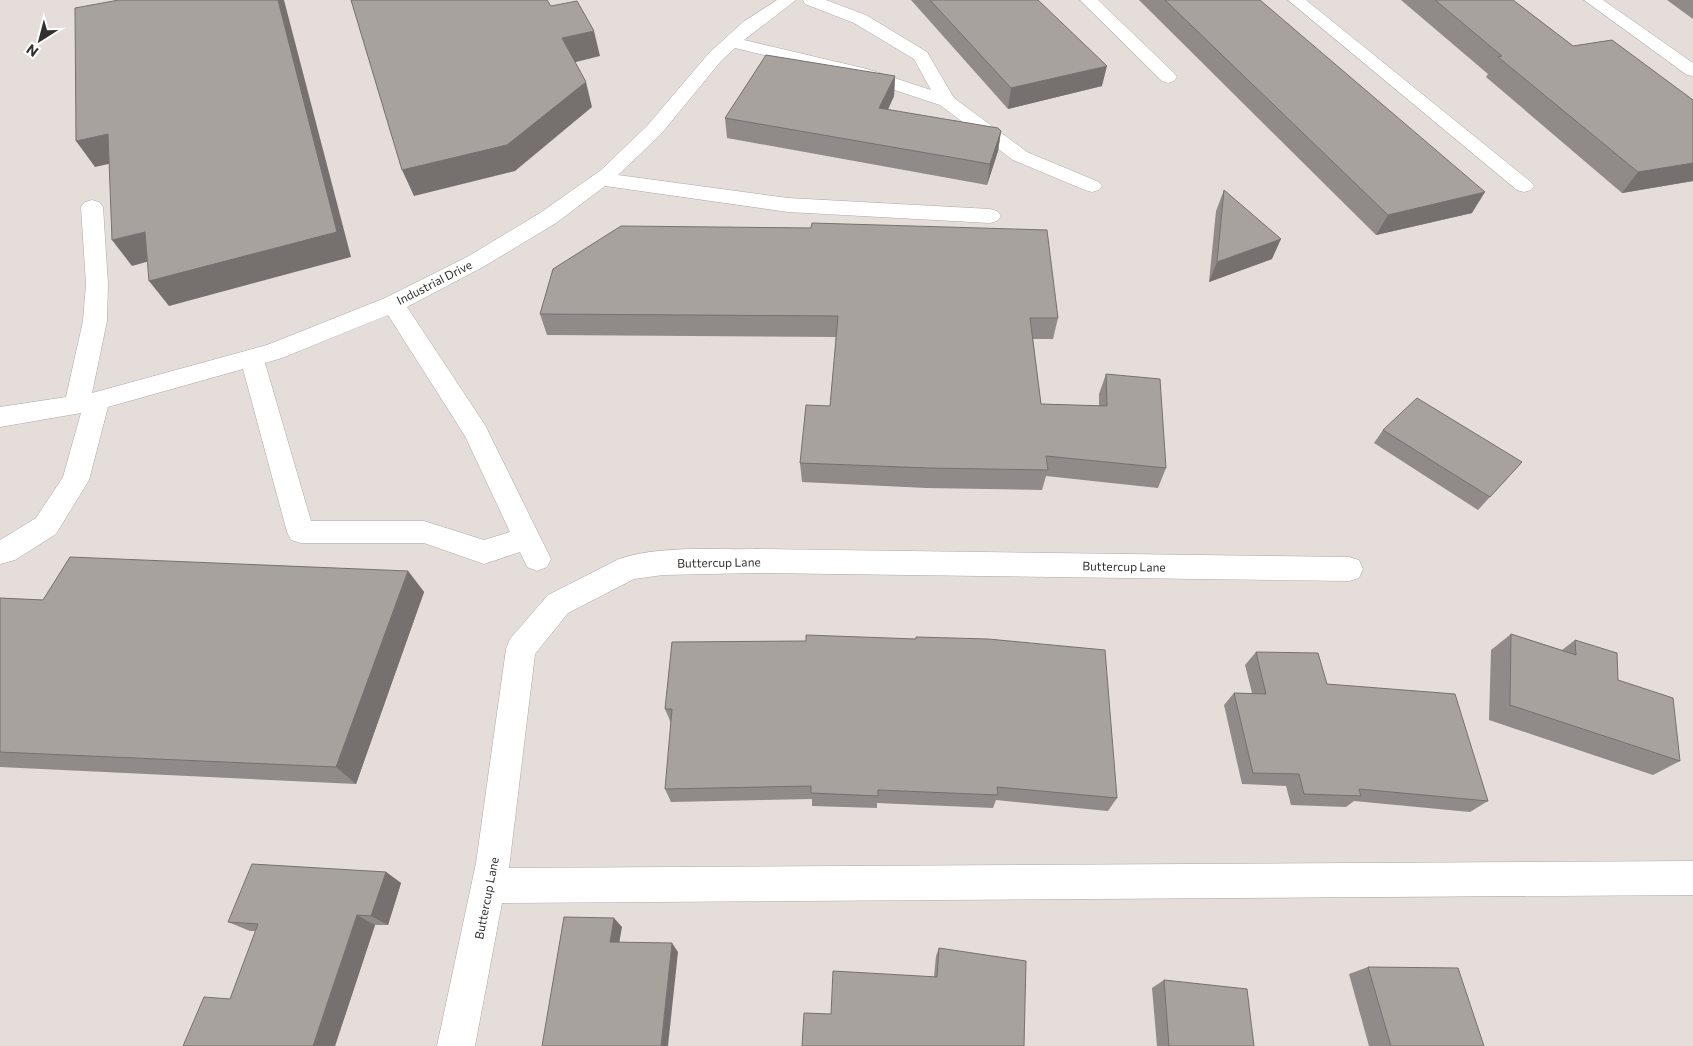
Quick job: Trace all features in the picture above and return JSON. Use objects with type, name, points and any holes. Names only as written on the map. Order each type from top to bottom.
[{"type":"street","name":"Industrial Drive","points":[[0,417],[87,403],[274,352],[393,304],[475,262],[548,218],[601,179],[654,130],[715,57],[749,26],[788,0]]},
{"type":"street","points":[[811,0],[860,19],[921,56],[947,101]]},
{"type":"street","points":[[835,9],[853,0]]},
{"type":"street","points":[[1088,0],[1168,77]]},
{"type":"street","points":[[1296,0],[1524,186]]},
{"type":"street","points":[[1592,0],[1693,71]]},
{"type":"street","points":[[731,42],[861,73],[947,101],[1020,156],[1092,186]]},
{"type":"street","points":[[601,179],[788,205],[990,216]]},
{"type":"street","points":[[0,552],[5,552],[46,526],[76,480],[87,403],[95,321],[97,284],[92,207]]},
{"type":"street","points":[[252,358],[301,532],[424,532],[484,552],[532,548],[476,432],[393,304]]},
{"type":"street","name":"Buttercup Lane","points":[[456,1046],[489,886],[521,649],[558,604],[629,568],[663,563],[757,561],[1349,569]]},
{"type":"street","points":[[489,886],[1693,878]]},
{"type":"building","points":[[119,0],[278,0],[337,232],[149,281],[145,232],[112,240],[108,134],[76,141],[75,8]]},
{"type":"building","points":[[351,0],[547,0],[551,6],[577,1],[594,31],[562,38],[586,82],[507,145],[402,170]]},
{"type":"building","points":[[930,0],[1038,0],[1107,66],[1011,88]]},
{"type":"building","points":[[1165,0],[1260,0],[1485,192],[1388,215]]},
{"type":"building","points":[[1435,0],[1513,0],[1573,46],[1612,40],[1693,100],[1693,163],[1638,172],[1498,57],[1502,56]]},
{"type":"building","points":[[766,55],[895,76],[879,108],[998,128],[1001,131],[990,164],[725,118]]},
{"type":"building","points":[[1224,190],[1281,239],[1217,262]]},
{"type":"building","points":[[812,223],[1047,230],[1058,318],[1030,318],[1041,404],[1107,406],[1106,374],[1160,379],[1166,468],[1046,456],[1048,470],[800,463],[806,405],[830,406],[838,316],[540,314],[553,269],[621,226],[811,228]]},
{"type":"building","points":[[1417,398],[1522,462],[1490,497],[1383,430]]},
{"type":"building","points":[[70,557],[408,571],[336,767],[0,752],[0,598],[43,600]]},
{"type":"building","points":[[1511,634],[1576,655],[1575,640],[1617,653],[1618,680],[1673,698],[1680,761],[1510,705]]},
{"type":"building","points":[[806,635],[916,639],[916,637],[988,639],[1105,650],[1117,798],[997,787],[998,795],[878,790],[878,796],[811,793],[811,786],[665,789],[672,709],[665,709],[672,642],[806,641]]},
{"type":"building","points":[[1256,652],[1318,653],[1327,684],[1455,694],[1488,801],[1359,789],[1361,796],[1304,794],[1299,774],[1253,773],[1234,693],[1266,694]]},
{"type":"building","points":[[252,864],[386,872],[371,916],[357,915],[313,1046],[183,1046],[204,997],[230,999],[258,924],[228,922]]},
{"type":"building","points":[[564,917],[614,918],[610,942],[672,943],[661,1046],[542,1046]]},
{"type":"building","points":[[939,948],[1026,961],[1024,1046],[802,1046],[804,1013],[831,1014],[833,971],[937,977]]},
{"type":"building","points":[[1368,967],[1458,968],[1484,1046],[1391,1046]]},
{"type":"building","points":[[1164,980],[1247,989],[1254,1046],[1169,1046]]}]
